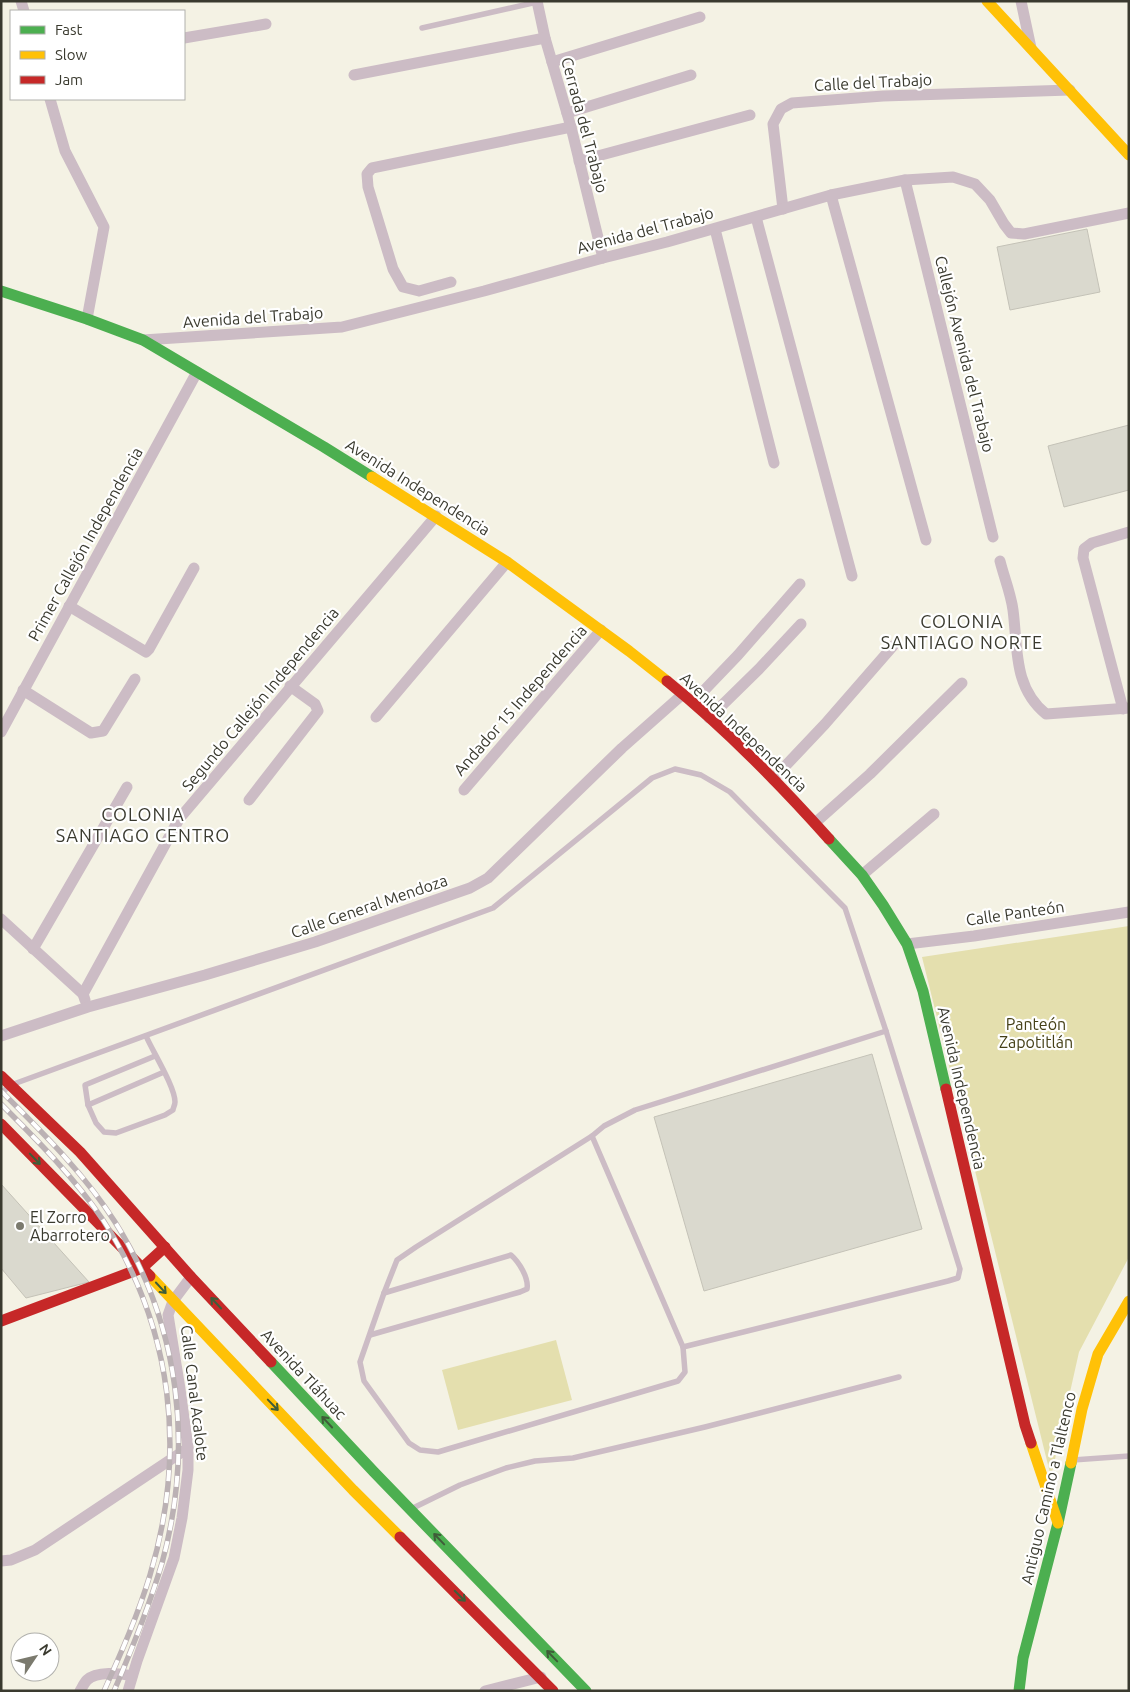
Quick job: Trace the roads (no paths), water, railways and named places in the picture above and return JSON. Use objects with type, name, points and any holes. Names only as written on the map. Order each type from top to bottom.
[{"type":"street","points":[[987,1],[1129,156]]},
{"type":"street","points":[[1021,1],[1031,48]]},
{"type":"street","name":"Cerrada del Trabajo","points":[[537,2],[545,38],[571,127],[602,258]]},
{"type":"street","points":[[552,62],[700,17]]},
{"type":"street","points":[[185,38],[266,24]]},
{"type":"street","points":[[354,75],[545,38]]},
{"type":"street","points":[[567,113],[691,75]]},
{"type":"street","name":"Calle del Trabajo","points":[[783,209],[774,124],[781,109],[792,102],[883,96],[1070,90]]},
{"type":"street","points":[[50,100],[65,151],[104,227],[87,318]]},
{"type":"street","points":[[579,161],[750,115]]},
{"type":"street","points":[[451,282],[419,291],[403,287],[393,269],[368,187],[367,174],[372,168],[571,127]]},
{"type":"street","name":"Avenida del Trabajo","points":[[143,340],[342,327],[715,229],[831,195],[905,180],[952,177],[975,184],[990,200],[1011,233],[1024,234],[1129,213]]},
{"type":"street","name":"Callejón Avenida del Trabajo","points":[[905,180],[993,537]]},
{"type":"street","points":[[831,195],[926,540]]},
{"type":"street","points":[[756,217],[852,576]]},
{"type":"street","points":[[715,229],[774,463]]},
{"type":"street","name":"Avenida Independencia","points":[[3,294],[87,318],[143,340],[436,516],[506,562],[601,630],[693,702],[773,779],[862,875],[907,944],[923,991],[1025,1425],[1058,1523]]},
{"type":"street","name":"Primer Callejón Independencia","points":[[1,732],[197,372]]},
{"type":"street","name":"Segundo Callejón Independencia","points":[[84,994],[179,819],[436,516]]},
{"type":"street","points":[[1000,561],[1013,608],[1015,650],[1021,675],[1029,696],[1036,706],[1046,714],[1126,709],[1084,565],[1084,550],[1092,543],[1129,532]]},
{"type":"street","points":[[376,716],[506,562]]},
{"type":"street","points":[[70,606],[146,652],[194,568]]},
{"type":"street","points":[[693,702],[738,655],[800,584]]},
{"type":"street","points":[[710,718],[801,624]]},
{"type":"street","name":"Andador 15 Independencia","points":[[464,790],[601,630]]},
{"type":"street","points":[[773,779],[825,724],[893,646]]},
{"type":"street","points":[[23,690],[91,733],[98,733],[103,732],[135,679]]},
{"type":"street","points":[[815,823],[870,774],[962,683]]},
{"type":"street","points":[[249,800],[318,711],[315,704],[290,686]]},
{"type":"street","name":"Calle General Mendoza","points":[[1,1036],[88,1007],[315,942],[470,888],[488,878],[622,748],[683,694]]},
{"type":"street","points":[[33,949],[127,787]]},
{"type":"street","points":[[862,875],[934,814]]},
{"type":"street","name":"Calle Panteón","points":[[907,944],[1129,912]]},
{"type":"street","points":[[1,919],[84,994],[88,1007]]},
{"type":"street","name":"Avenida Tláhuac","points":[[1,1076],[80,1152],[191,1277],[363,1481],[554,1691]]},
{"type":"street","name":"Avenida Tláhuac","points":[[1,1124],[273,1404],[363,1481],[411,1509],[586,1691]]},
{"type":"street","points":[[1,1321],[142,1268],[165,1247]]},
{"type":"street","name":"Calle Canal Acalote","points":[[128,1691],[174,1558],[182,1518],[188,1470],[188,1448],[168,1315],[173,1301],[191,1277]]},
{"type":"street","name":"Antiguo Camino a Tlaltenco","points":[[1018,1691],[1023,1658],[1058,1523],[1082,1409],[1098,1354],[1129,1301]]},
{"type":"street","points":[[1,1561],[11,1560],[35,1550],[188,1448]]},
{"type":"street","points":[[80,1691],[87,1679],[97,1675],[132,1676]]},
{"type":"street","points":[[484,1691],[541,1677]]},
{"type":"lane","points":[[422,28],[537,2]]},
{"type":"lane","points":[[1,1093],[11,1085],[493,908],[652,778],[675,769],[701,775],[730,792],[845,908],[886,1031],[960,1269],[958,1278],[683,1348]]},
{"type":"lane","points":[[592,1136],[683,1348],[684,1372],[678,1381],[438,1452],[420,1450],[409,1443],[364,1381],[360,1362],[397,1260],[592,1136],[604,1126],[635,1110],[886,1031]]},
{"type":"lane","points":[[146,1036],[172,1090],[175,1102],[173,1110],[165,1115],[116,1133],[104,1132],[96,1123],[88,1105],[85,1085],[155,1056]]},
{"type":"lane","points":[[88,1105],[164,1072]]},
{"type":"lane","points":[[370,1335],[520,1292],[527,1288],[528,1284],[516,1260],[511,1255],[384,1294]]},
{"type":"lane","points":[[411,1509],[460,1485],[506,1468],[535,1461],[582,1456],[705,1427],[899,1377]]},
{"type":"lane","points":[[1071,1461],[1129,1456]]},
{"type":"railway","points":[[1,1091],[76,1170],[115,1222],[137,1261],[154,1302],[167,1345],[175,1388],[178,1431],[177,1475],[172,1519],[152,1596],[114,1691]]},
{"type":"railway","points":[[1,1104],[41,1145],[92,1204],[127,1261],[145,1304],[158,1347],[167,1392],[170,1437],[168,1483],[161,1529],[150,1575],[140,1605],[104,1691]]},
{"type":"place","name":"El Zorro Abarrotero","points":[[20,1226]]},
{"type":"district","name":"COLONIA SANTIAGO NORTE","points":[[962,632]]},
{"type":"district","name":"COLONIA SANTIAGO CENTRO","points":[[143,825]]},
{"type":"park label","name":"Panteón Zapotitlán","points":[[1036,1033]]}]
